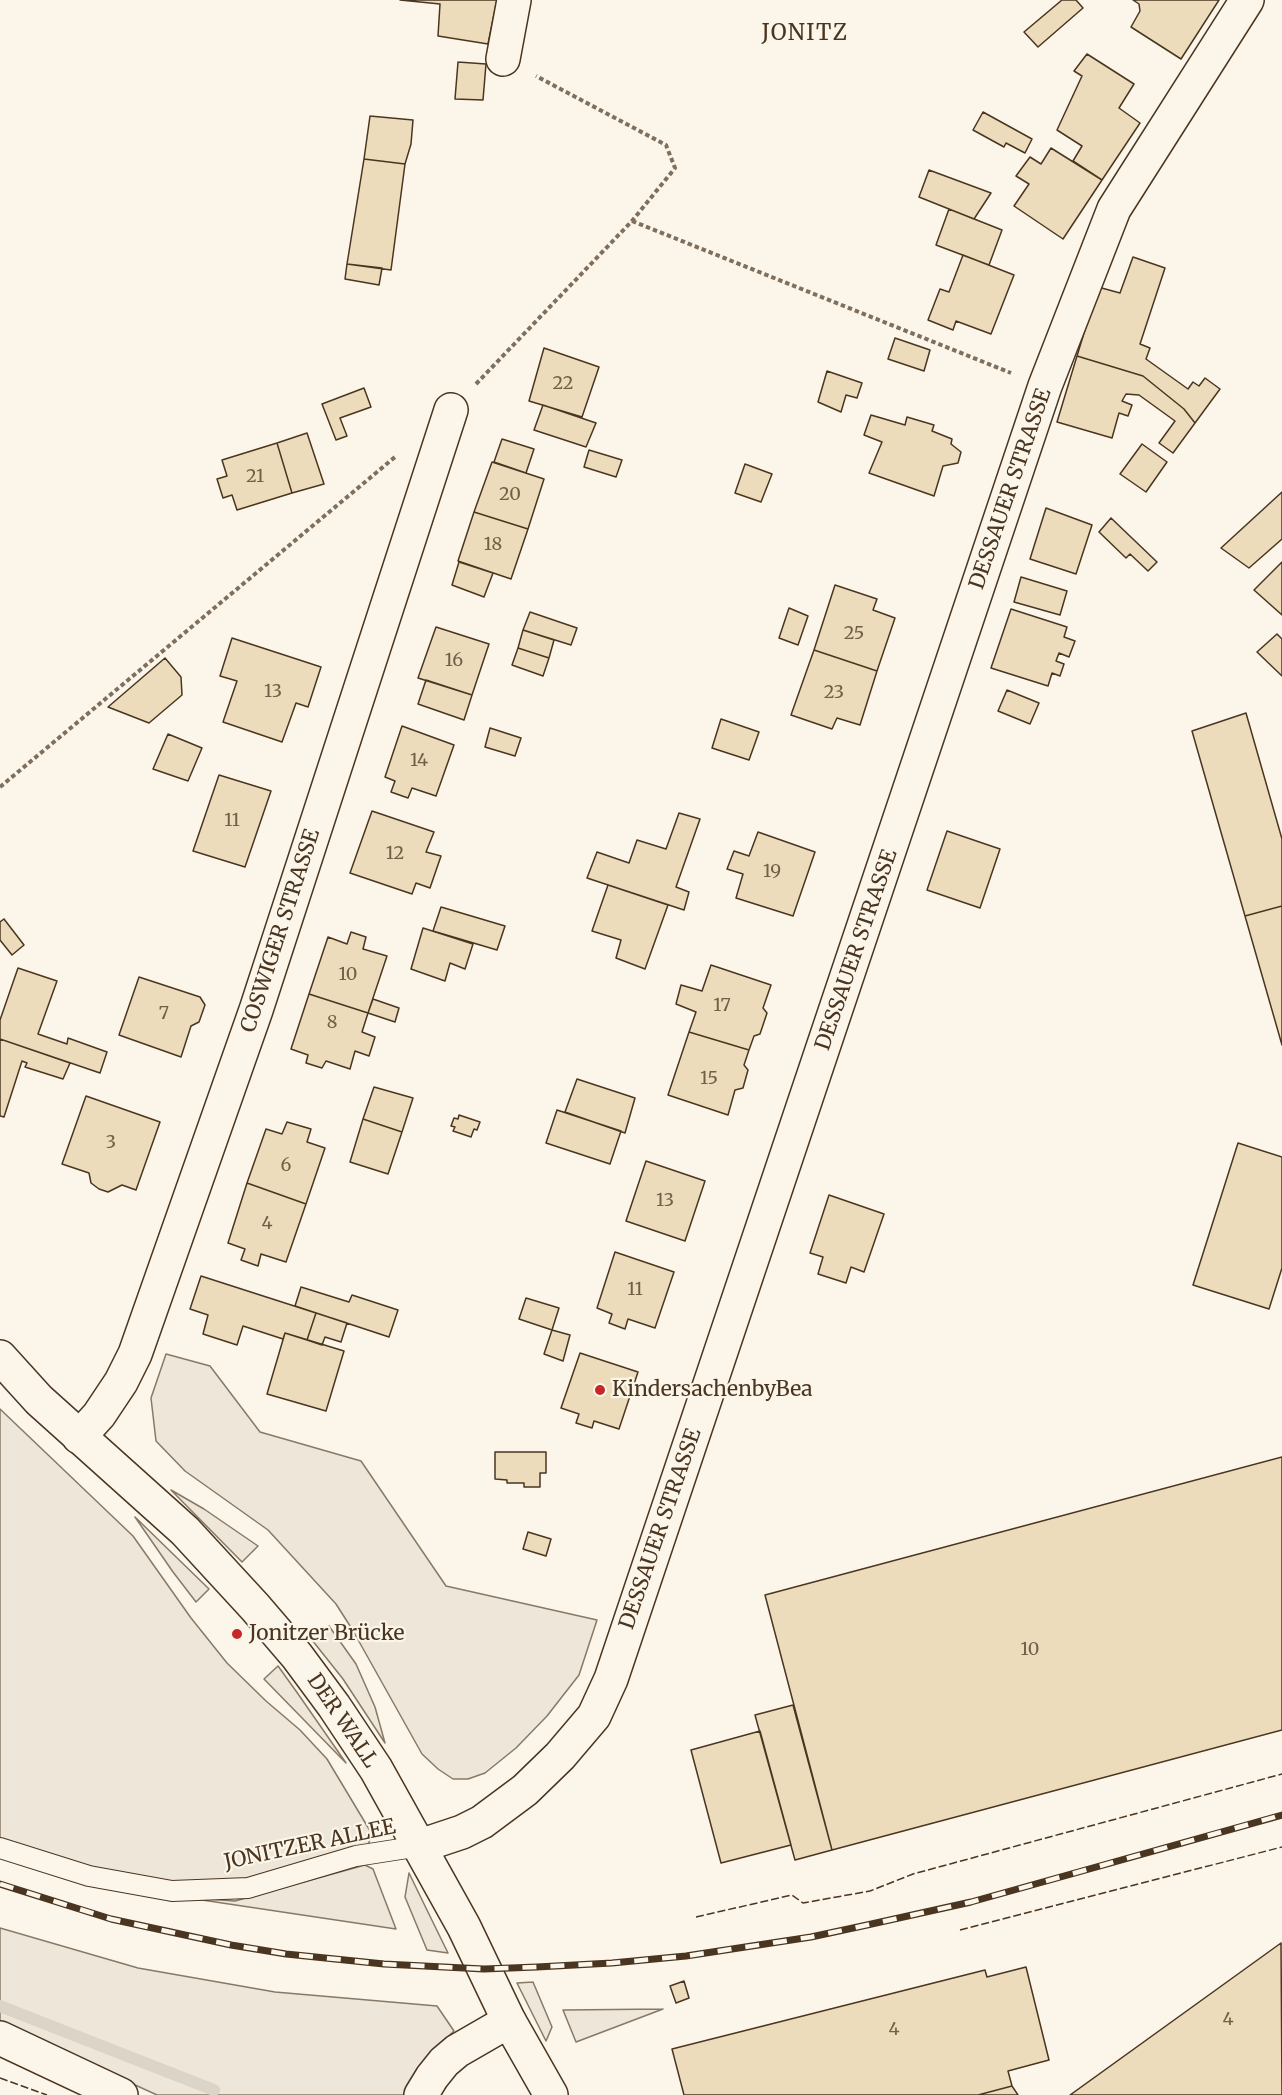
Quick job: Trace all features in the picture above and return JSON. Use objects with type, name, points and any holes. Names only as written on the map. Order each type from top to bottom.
[{"type":"street","points":[[503,59],[514,0]]},
{"type":"street","name":"DESSAUER STRASSE","points":[[420,1846],[462,1832],[482,1822],[525,1790],[560,1756],[594,1716],[611,1679],[1045,387],[1114,209],[1247,0]]},
{"type":"street","name":"COSWIGER STRASSE","points":[[79,1437],[122,1382],[135,1354],[256,1010],[451,410]]},
{"type":"street","name":"DER WALL","points":[[0,1357],[39,1400],[185,1531],[297,1656],[376,1769],[464,1927],[509,2021],[551,2095]]},
{"type":"street","points":[[421,2095],[444,2062],[458,2051],[509,2021]]},
{"type":"street","points":[[0,2038],[121,2095]]},
{"type":"lane","name":"JONITZER ALLEE","points":[[0,1848],[88,1876],[172,1892],[248,1887],[356,1856],[420,1846]]},
{"type":"path","points":[[451,410],[632,221],[675,168],[666,145],[503,59]]},
{"type":"path","points":[[632,221],[1045,387]]},
{"type":"path","points":[[0,787],[396,456]]},
{"type":"shaded area","points":[[166,1354],[210,1366],[260,1432],[361,1461],[446,1586],[597,1620],[579,1675],[547,1716],[516,1748],[485,1773],[468,1779],[453,1779],[422,1754],[336,1604],[268,1530],[185,1471],[156,1441],[151,1398]]},
{"type":"shaded area","points":[[0,1409],[133,1536],[191,1618],[227,1663],[300,1730],[327,1759],[372,1834],[368,1845],[256,1879],[189,1885],[92,1873],[0,1842]]},
{"type":"shaded area","points":[[171,1490],[204,1509],[258,1546],[242,1562]]},
{"type":"shaded area","points":[[135,1517],[209,1589],[196,1602],[173,1572]]},
{"type":"shaded area","points":[[329,1626],[356,1664],[375,1707],[385,1743],[343,1679],[312,1640]]},
{"type":"shaded area","points":[[278,1666],[296,1691],[346,1763],[264,1679]]},
{"type":"shaded area","points":[[365,1865],[373,1869],[396,1929],[182,1897],[235,1901]]},
{"type":"shaded area","points":[[409,1873],[448,1953],[427,1950],[405,1897]]},
{"type":"shaded area","points":[[0,1928],[138,1968],[275,1992],[437,2006],[454,2031],[430,2054],[404,2095],[157,2095],[0,2026]]},
{"type":"shaded area","points":[[533,1982],[552,2027],[546,2041],[517,1983]]},
{"type":"shaded area","points":[[663,2009],[576,2042],[563,2010]]},
{"type":"building","points":[[400,0],[497,0],[488,44],[438,36],[440,4]]},
{"type":"building","points":[[1062,0],[1076,0],[1083,8],[1038,47],[1024,32]]},
{"type":"building","points":[[1133,0],[1219,0],[1181,59],[1131,27],[1140,11],[1139,4]]},
{"type":"building","points":[[1087,54],[1134,84],[1119,108],[1140,123],[1102,180],[1073,161],[1082,146],[1057,130],[1082,76],[1074,71]]},
{"type":"building","points":[[458,62],[486,64],[483,100],[455,99]]},
{"type":"building","points":[[983,112],[1032,139],[1025,153],[1006,143],[1004,147],[973,130]]},
{"type":"building","points":[[370,116],[413,120],[411,144],[405,164],[364,159]]},
{"type":"building","points":[[1051,148],[1102,180],[1063,239],[1014,206],[1029,184],[1016,176],[1030,157],[1041,164]]},
{"type":"building","points":[[364,159],[405,164],[391,270],[347,264]]},
{"type":"building","points":[[929,170],[991,193],[974,219],[919,197]]},
{"type":"building","points":[[949,209],[1002,230],[989,265],[936,245]]},
{"type":"building","points":[[963,255],[1014,275],[991,334],[956,321],[953,330],[928,320],[940,289],[949,292]]},
{"type":"building","points":[[1133,257],[1165,268],[1140,344],[1150,348],[1146,359],[1188,389],[1193,382],[1199,386],[1205,378],[1220,389],[1195,423],[1184,409],[1143,376],[1077,356],[1098,287],[1120,293]]},
{"type":"building","points":[[347,264],[382,268],[379,285],[345,279]]},
{"type":"building","points":[[895,338],[930,350],[924,371],[888,359]]},
{"type":"building","points":[[544,348],[599,367],[582,417],[529,401]]},
{"type":"building","points":[[1077,356],[1143,376],[1184,409],[1195,423],[1173,453],[1159,443],[1175,421],[1139,395],[1126,394],[1122,401],[1132,405],[1128,416],[1119,413],[1112,438],[1057,422]]},
{"type":"building","points":[[827,371],[862,383],[857,398],[846,395],[841,412],[818,402]]},
{"type":"building","points":[[364,388],[371,407],[340,418],[347,436],[336,440],[322,404]]},
{"type":"building","points":[[543,405],[596,423],[586,447],[534,430]]},
{"type":"building","points":[[871,415],[905,425],[907,417],[934,425],[932,431],[952,439],[951,444],[961,452],[958,463],[943,466],[934,496],[869,473],[882,442],[864,435]]},
{"type":"building","points":[[307,433],[324,484],[292,493],[277,443]]},
{"type":"building","points":[[502,439],[534,449],[526,473],[494,462]]},
{"type":"building","points":[[277,443],[292,493],[237,510],[232,495],[223,498],[217,479],[227,476],[222,460]]},
{"type":"building","points":[[1142,444],[1167,462],[1146,492],[1120,474]]},
{"type":"building","points":[[589,450],[622,460],[616,477],[584,467]]},
{"type":"building","points":[[492,462],[544,479],[528,529],[474,512]]},
{"type":"building","points":[[745,464],[772,474],[761,502],[735,493]]},
{"type":"building","points":[[1282,492],[1282,539],[1249,568],[1221,548]]},
{"type":"building","points":[[1046,508],[1092,525],[1076,574],[1030,559]]},
{"type":"building","points":[[474,512],[528,529],[511,579],[458,561]]},
{"type":"building","points":[[1111,518],[1157,562],[1148,571],[1130,554],[1126,558],[1099,532]]},
{"type":"building","points":[[459,562],[493,573],[484,597],[452,585]]},
{"type":"building","points":[[1282,562],[1282,615],[1254,590]]},
{"type":"building","points":[[1021,577],[1067,591],[1060,615],[1014,602]]},
{"type":"building","points":[[835,585],[877,599],[873,610],[895,618],[877,671],[814,650]]},
{"type":"building","points":[[789,608],[808,616],[798,645],[779,638]]},
{"type":"building","points":[[1011,609],[1067,627],[1064,637],[1075,641],[1069,657],[1059,653],[1056,661],[1064,664],[1060,676],[1052,673],[1048,686],[991,668]]},
{"type":"building","points":[[530,612],[577,628],[571,645],[523,630]]},
{"type":"building","points":[[436,627],[489,644],[472,695],[418,678]]},
{"type":"building","points":[[523,630],[554,640],[549,658],[518,648]]},
{"type":"building","points":[[1277,634],[1282,639],[1282,676],[1257,652]]},
{"type":"building","points":[[232,638],[321,667],[308,707],[296,703],[282,742],[223,722],[237,681],[220,676]]},
{"type":"building","points":[[518,648],[549,658],[543,676],[512,665]]},
{"type":"building","points":[[814,650],[877,671],[860,725],[837,718],[832,729],[791,715]]},
{"type":"building","points":[[165,658],[181,677],[182,695],[149,723],[108,707]]},
{"type":"building","points":[[426,680],[472,695],[464,720],[418,704]]},
{"type":"building","points":[[1007,690],[1039,703],[1030,724],[998,711]]},
{"type":"building","points":[[1246,713],[1282,839],[1282,906],[1245,916],[1192,731]]},
{"type":"building","points":[[721,719],[759,732],[749,760],[712,748]]},
{"type":"building","points":[[402,726],[454,745],[436,796],[412,788],[408,798],[391,792],[395,781],[385,777]]},
{"type":"building","points":[[490,728],[521,738],[515,756],[485,747]]},
{"type":"building","points":[[168,734],[202,748],[188,781],[153,769]]},
{"type":"building","points":[[219,775],[271,791],[245,867],[193,851]]},
{"type":"building","points":[[372,811],[434,832],[426,852],[441,856],[430,888],[416,883],[412,894],[350,873]]},
{"type":"building","points":[[679,813],[700,819],[676,887],[689,892],[684,910],[587,878],[597,852],[629,863],[637,840],[666,849]]},
{"type":"building","points":[[947,831],[1000,849],[980,908],[927,890]]},
{"type":"building","points":[[758,832],[815,852],[793,916],[736,898],[743,874],[727,869],[734,851],[749,856]]},
{"type":"building","points":[[608,885],[668,905],[645,969],[616,958],[621,940],[592,931]]},
{"type":"building","points":[[1282,906],[1282,1045],[1245,916]]},
{"type":"building","points":[[441,907],[505,926],[497,950],[433,931]]},
{"type":"building","points":[[4,919],[24,945],[12,955],[0,940],[0,922]]},
{"type":"building","points":[[423,928],[473,944],[465,969],[450,963],[445,981],[411,969]]},
{"type":"building","points":[[351,932],[366,937],[363,949],[387,956],[368,1013],[309,994],[328,937],[347,944]]},
{"type":"building","points":[[711,965],[771,985],[763,1008],[767,1013],[760,1034],[754,1036],[749,1050],[689,1032],[696,1012],[676,1004],[681,985],[702,991]]},
{"type":"building","points":[[18,968],[57,981],[38,1034],[67,1044],[68,1038],[107,1052],[100,1073],[0,1039],[0,1020]]},
{"type":"building","points":[[139,977],[200,997],[205,1005],[199,1022],[191,1026],[181,1057],[119,1035]]},
{"type":"building","points":[[309,994],[368,1013],[362,1032],[375,1037],[369,1056],[355,1051],[350,1069],[326,1061],[322,1068],[306,1063],[308,1055],[291,1049]]},
{"type":"building","points":[[373,999],[399,1008],[395,1022],[368,1013]]},
{"type":"building","points":[[689,1032],[749,1050],[744,1065],[748,1070],[743,1088],[735,1090],[728,1115],[668,1095]]},
{"type":"building","points":[[0,1039],[70,1063],[63,1079],[25,1067],[27,1063],[22,1061],[4,1117],[0,1116]]},
{"type":"building","points":[[577,1079],[635,1098],[625,1133],[565,1112]]},
{"type":"building","points":[[374,1087],[413,1098],[402,1132],[363,1119]]},
{"type":"building","points":[[86,1096],[160,1122],[136,1190],[122,1185],[108,1192],[99,1189],[91,1183],[89,1173],[62,1164]]},
{"type":"building","points":[[557,1110],[621,1131],[610,1164],[546,1143]]},
{"type":"building","points":[[459,1115],[480,1122],[471,1137],[453,1131],[455,1127],[451,1126],[454,1118],[458,1119]]},
{"type":"building","points":[[363,1119],[402,1132],[388,1174],[350,1162]]},
{"type":"building","points":[[287,1122],[311,1129],[307,1142],[325,1148],[306,1204],[247,1183],[266,1129],[282,1134]]},
{"type":"building","points":[[1238,1143],[1282,1157],[1282,1268],[1269,1309],[1193,1285]]},
{"type":"building","points":[[646,1161],[705,1181],[685,1241],[626,1221]]},
{"type":"building","points":[[247,1183],[306,1204],[286,1262],[261,1254],[258,1266],[241,1260],[245,1249],[228,1243]]},
{"type":"building","points":[[829,1195],[884,1214],[864,1272],[851,1267],[846,1283],[818,1274],[823,1257],[810,1253]]},
{"type":"building","points":[[615,1252],[674,1272],[655,1328],[628,1319],[625,1329],[609,1323],[612,1314],[597,1308]]},
{"type":"building","points":[[201,1276],[316,1313],[307,1340],[285,1333],[283,1339],[243,1326],[237,1345],[203,1334],[208,1315],[190,1309]]},
{"type":"building","points":[[301,1287],[349,1302],[352,1295],[398,1310],[389,1337],[295,1306]]},
{"type":"building","points":[[526,1298],[559,1308],[552,1330],[519,1319]]},
{"type":"building","points":[[316,1313],[347,1323],[341,1342],[325,1337],[322,1345],[307,1340]]},
{"type":"building","points":[[552,1330],[570,1335],[563,1361],[544,1354]]},
{"type":"building","points":[[285,1333],[344,1351],[326,1411],[267,1394]]},
{"type":"building","name":"KindersachenbyBea","points":[[580,1353],[638,1372],[619,1429],[594,1421],[592,1428],[576,1423],[579,1414],[561,1408]]},
{"type":"building","points":[[495,1452],[546,1452],[546,1473],[540,1473],[540,1487],[524,1487],[524,1483],[507,1483],[507,1480],[495,1479]]},
{"type":"building","points":[[1282,1457],[1282,1730],[832,1850],[765,1595]]},
{"type":"building","points":[[528,1532],[551,1539],[546,1556],[523,1549]]},
{"type":"building","points":[[793,1705],[832,1850],[795,1860],[755,1715]]},
{"type":"building","points":[[760,1731],[791,1845],[721,1863],[691,1750]]},
{"type":"building","points":[[1281,1943],[1282,2095],[1070,2095]]},
{"type":"building","points":[[1026,1967],[1049,2060],[1008,2071],[1012,2086],[978,2095],[684,2095],[672,2049],[985,1970],[987,1977]]},
{"type":"building","points":[[684,1981],[689,1998],[676,2003],[670,1986]]},
{"type":"building","points":[[1012,2086],[1018,2095],[978,2095]]},
{"type":"waterway","points":[[0,2006],[214,2090]]},
{"type":"railway","points":[[0,1884],[111,1919],[231,1945],[286,1954],[384,1964],[484,1969],[612,1963],[686,1956],[811,1937],[867,1925],[971,1902],[1282,1815]]},
{"type":"fence","points":[[696,1917],[792,1895],[803,1903],[870,1891],[913,1874],[1282,1774]]},
{"type":"fence","points":[[960,1930],[1282,1847]]},
{"type":"fence","points":[[0,2078],[47,2095]]},
{"type":"place","name":"KindersachenbyBea","points":[[600,1390]]},
{"type":"place","name":"Jonitzer Brücke","points":[[237,1634]]},
{"type":"district","name":"JONITZ","points":[[805,34]]}]
